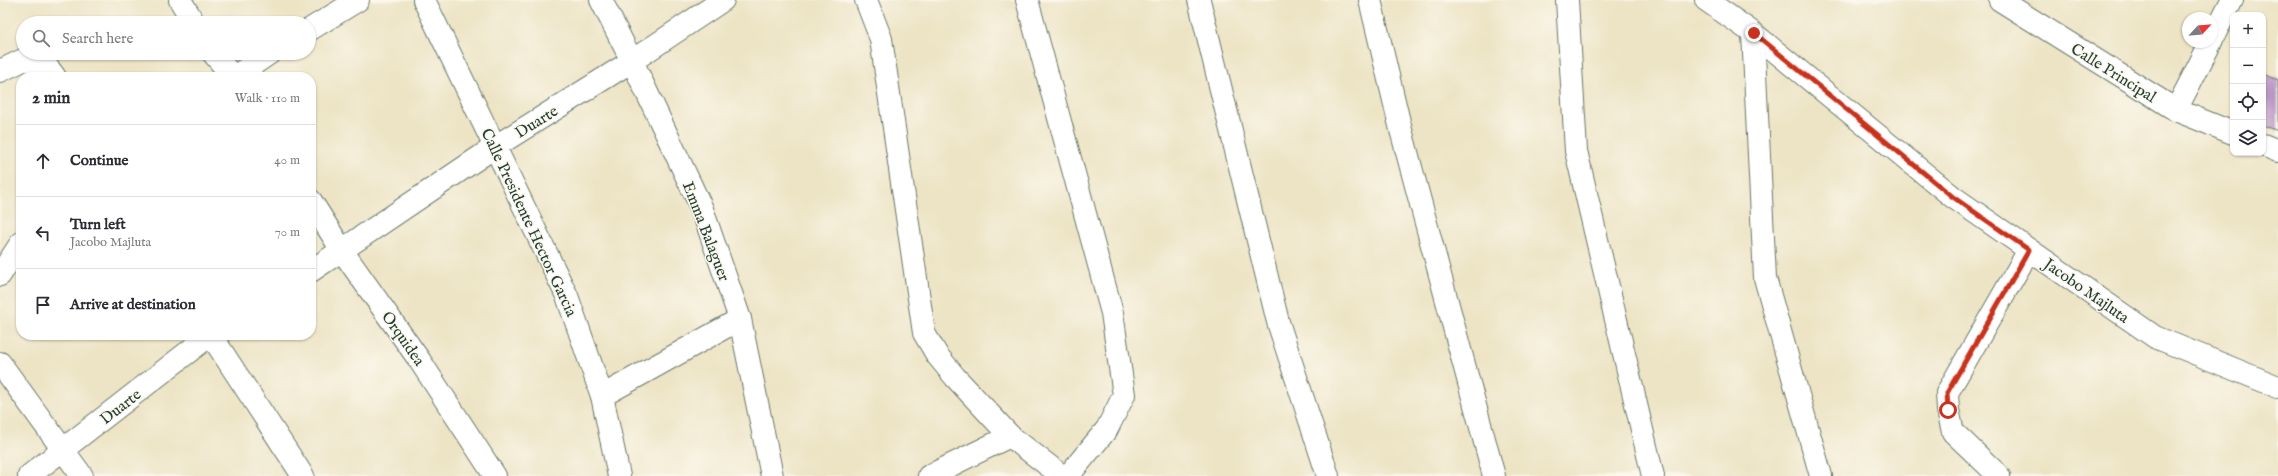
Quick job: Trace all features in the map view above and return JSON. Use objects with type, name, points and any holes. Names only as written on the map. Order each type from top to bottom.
[{"type":"street","points":[[180,0],[190,16]]},
{"type":"street","points":[[316,26],[358,0]]},
{"type":"street","name":"Calle Presidente Hector Garcia","points":[[424,0],[496,146],[567,296],[602,396],[619,476]]},
{"type":"street","name":"Emma Balaguer","points":[[601,0],[632,61],[702,209],[740,319],[772,476]]},
{"type":"street","name":"Duarte","points":[[316,269],[343,252],[496,146],[632,61],[723,0]]},
{"type":"street","points":[[866,0],[882,39],[924,333],[937,355],[955,377],[1010,436],[1062,476]]},
{"type":"street","points":[[1028,0],[1112,312],[1124,395],[1107,429],[1068,476]]},
{"type":"street","points":[[1199,0],[1278,322],[1328,476]]},
{"type":"street","points":[[1370,0],[1401,130],[1494,476]]},
{"type":"street","points":[[1567,0],[1576,151],[1653,476]]},
{"type":"street","name":"Jacobo Majluta","points":[[1706,0],[1754,33],[1953,197],[2155,337],[2278,388]]},
{"type":"street","name":"Calle Principal","points":[[2000,0],[2176,110],[2230,132]]},
{"type":"street","points":[[2218,27],[2232,0]]},
{"type":"street","points":[[1754,33],[1765,278],[1821,476]]},
{"type":"street","points":[[2176,110],[2207,48]]},
{"type":"street","points":[[0,71],[23,60]]},
{"type":"street","points":[[27,60],[49,69],[51,72]]},
{"type":"street","points":[[219,60],[229,72]]},
{"type":"street","points":[[241,72],[259,60]]},
{"type":"street","points":[[2266,146],[2278,151]]},
{"type":"street","name":"Orquidea","points":[[316,209],[343,252],[420,361],[495,476]]},
{"type":"street","points":[[1999,476],[1953,432],[1948,410],[1947,393],[2029,250]]},
{"type":"street","points":[[0,275],[16,251]]},
{"type":"street","points":[[602,396],[740,319]]},
{"type":"street","name":"Duarte","points":[[28,476],[204,340]]},
{"type":"street","points":[[213,340],[302,476]]},
{"type":"street","points":[[0,363],[64,449],[82,476]]},
{"type":"street","points":[[929,476],[1010,436]]},
{"type":"building","points":[[2266,75],[2278,80],[2278,131],[2266,126]]},
{"type":"route","points":[[1754,33],[1953,197],[2029,250],[1947,393],[1948,410]]}]
